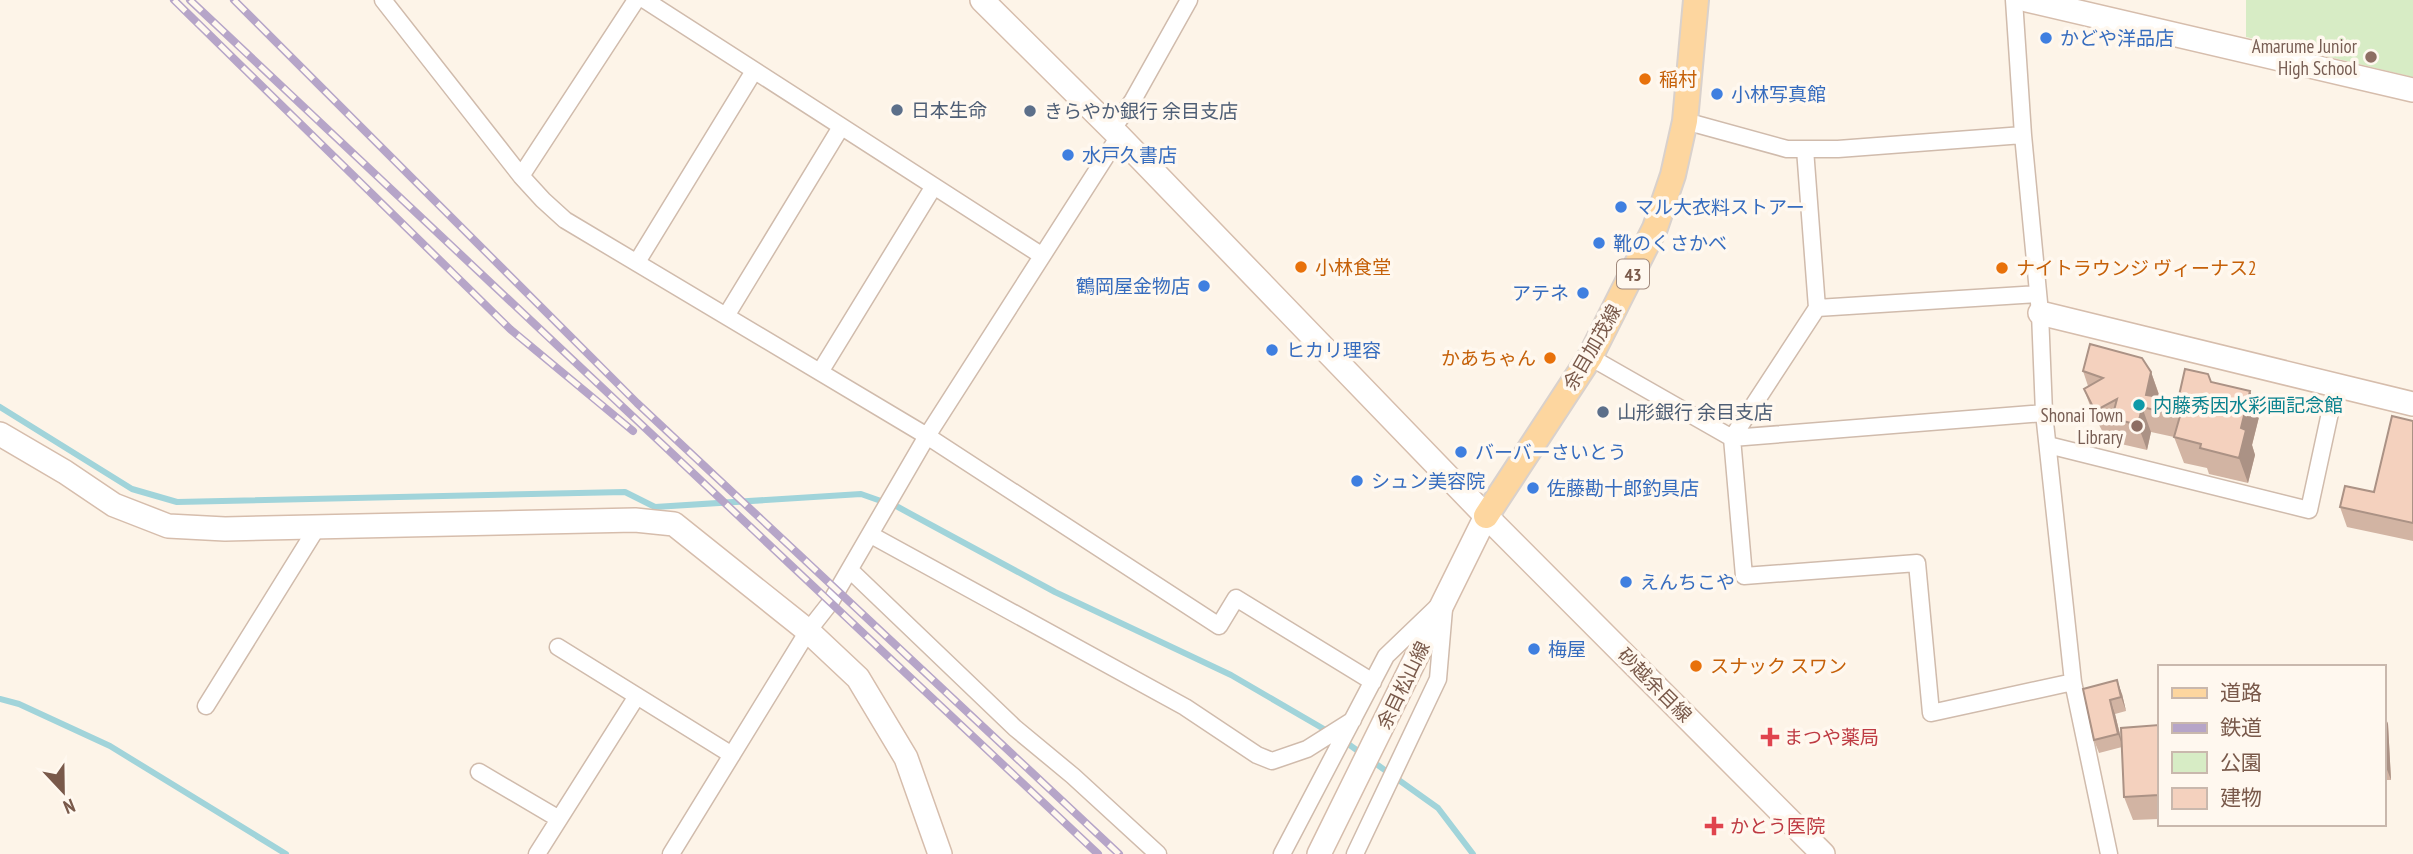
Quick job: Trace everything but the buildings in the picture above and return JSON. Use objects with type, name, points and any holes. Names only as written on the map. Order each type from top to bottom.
[{"type":"main road","name":"余目加茂線","points":[[1486,516],[1590,357],[1655,228],[1673,175],[1685,121],[1696,0]]},
{"type":"street","points":[[383,0],[521,176],[565,220],[927,436],[1219,626],[1236,598],[1373,682]]},
{"type":"street","points":[[521,176],[636,0]]},
{"type":"street","points":[[645,0],[1041,255]]},
{"type":"street","name":"砂越余目線","points":[[982,0],[1115,133],[1486,516],[1823,854]]},
{"type":"street","points":[[671,854],[808,631],[830,603],[927,436],[1115,133],[1189,0]]},
{"type":"street","points":[[2014,0],[2023,135],[2039,303],[2044,413],[2073,682],[2109,854]]},
{"type":"street","points":[[2027,0],[2413,90]]},
{"type":"street","points":[[637,262],[754,71]]},
{"type":"street","points":[[1685,121],[1787,149],[1838,149],[2023,135]]},
{"type":"street","points":[[726,316],[841,127]]},
{"type":"street","points":[[1805,149],[1817,308],[1732,438],[1744,576],[1917,563],[1931,713],[2073,682]]},
{"type":"street","points":[[820,372],[934,186]]},
{"type":"street","points":[[1817,308],[2039,303],[2413,404]]},
{"type":"street","points":[[1590,357],[1732,438],[2044,413]]},
{"type":"street","points":[[2048,445],[2309,510],[2336,385]]},
{"type":"street","points":[[0,434],[65,472],[114,505],[168,526],[225,529],[635,520],[674,524],[808,631],[858,678],[906,758],[940,854]]},
{"type":"street","name":"余目松山線","points":[[1319,854],[1486,516]]},
{"type":"street","points":[[206,706],[318,526]]},
{"type":"street","points":[[871,535],[1185,707],[1257,755],[1272,761],[1307,749],[1353,720]]},
{"type":"street","points":[[850,570],[1015,728],[1073,776],[1158,854]]},
{"type":"street","points":[[1282,854],[1386,656],[1445,599]]},
{"type":"street","points":[[1355,854],[1438,679],[1445,599]]},
{"type":"street","points":[[558,648],[732,755]]},
{"type":"street","points":[[537,854],[637,696]]},
{"type":"street","points":[[480,772],[559,819]]},
{"type":"green space","name":"Amarume Junior High School","points":[[2246,0],[2413,0],[2413,77],[2246,37]]},
{"type":"waterway","points":[[0,407],[132,489],[177,502],[625,492],[655,507],[861,494],[898,507],[1055,592],[1231,675],[1329,732]]},
{"type":"waterway","points":[[0,699],[19,704],[110,746],[286,854]]},
{"type":"waterway","points":[[1344,741],[1438,808],[1473,854]]},
{"type":"railway","points":[[174,0],[510,329],[633,431]]},
{"type":"railway","points":[[190,0],[1098,854]]},
{"type":"railway","points":[[234,0],[637,403],[1119,854]]},
{"type":"place","name":"かどや洋品店","points":[[2046,38]]},
{"type":"place","name":"Amarume Junior High School","points":[[2371,57]]},
{"type":"place","name":"稲村","points":[[1645,79]]},
{"type":"place","name":"小林写真館","points":[[1717,94]]},
{"type":"place","name":"日本生命","points":[[897,110]]},
{"type":"place","name":"きらやか銀行 余目支店","points":[[1030,111]]},
{"type":"place","name":"水戸久書店","points":[[1068,155]]},
{"type":"place","name":"マル大衣料ストアー","points":[[1621,207]]},
{"type":"place","name":"靴のくさかべ","points":[[1599,243]]},
{"type":"place","name":"小林食堂","points":[[1301,267]]},
{"type":"place","name":"ナイトラウンジ ヴィーナス2","points":[[2002,268]]},
{"type":"place","name":"鶴岡屋金物店","points":[[1204,286]]},
{"type":"place","name":"アテネ","points":[[1583,293]]},
{"type":"place","name":"ヒカリ理容","points":[[1272,350]]},
{"type":"place","name":"かあちゃん","points":[[1550,358]]},
{"type":"place","name":"内藤秀因水彩画記念館","points":[[2139,405]]},
{"type":"place","name":"山形銀行 余目支店","points":[[1603,412]]},
{"type":"place","name":"Shonai Town Library","points":[[2137,426]]},
{"type":"place","name":"バーバーさいとう","points":[[1461,452]]},
{"type":"place","name":"シュン美容院","points":[[1357,481]]},
{"type":"place","name":"佐藤勘十郎釣具店","points":[[1533,488]]},
{"type":"place","name":"えんちこや","points":[[1626,582]]},
{"type":"place","name":"梅屋","points":[[1534,649]]},
{"type":"place","name":"スナック スワン","points":[[1696,666]]},
{"type":"place","name":"まつや薬局","points":[[1770,737]]},
{"type":"place","name":"かとう医院","points":[[1714,826]]}]
